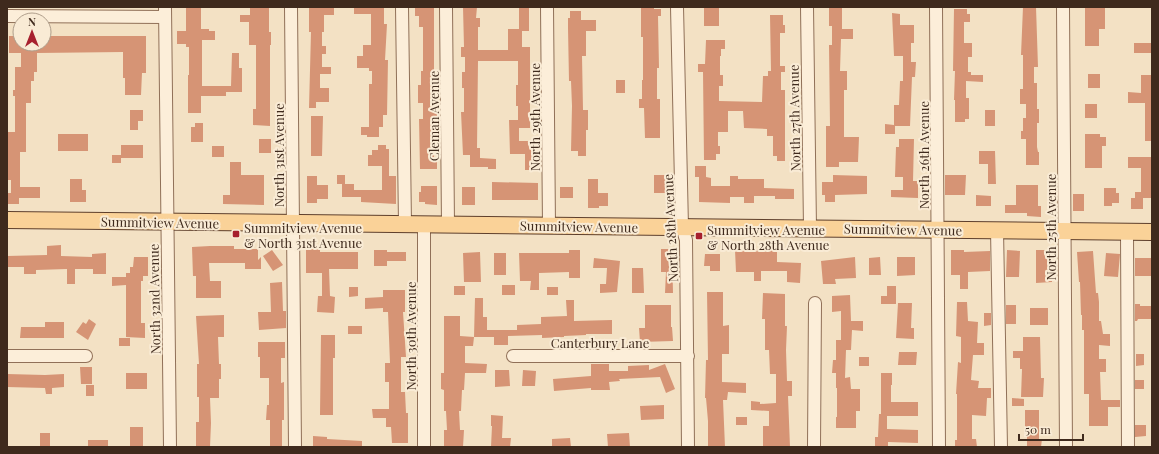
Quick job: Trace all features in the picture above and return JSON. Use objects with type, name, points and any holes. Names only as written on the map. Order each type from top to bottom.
[{"type":"main road","name":"Summitview Avenue","points":[[7,220],[1152,232]]},
{"type":"street","name":"North 31st Avenue","points":[[291,7],[295,447]]},
{"type":"street","points":[[402,7],[406,224]]},
{"type":"street","name":"Cleman Avenue","points":[[446,7],[448,225]]},
{"type":"street","name":"North 29th Avenue","points":[[547,7],[549,226]]},
{"type":"street","name":"North 28th Avenue","points":[[677,7],[682,227],[686,240],[688,447]]},
{"type":"street","name":"North 27th Avenue","points":[[807,7],[810,228]]},
{"type":"street","name":"North 26th Avenue","points":[[936,7],[938,447]]},
{"type":"street","name":"North 25th Avenue","points":[[1062,7],[1066,447]]},
{"type":"street","points":[[7,16],[165,12]]},
{"type":"street","name":"North 32nd Avenue","points":[[165,12],[170,447]]},
{"type":"street","name":"North 30th Avenue","points":[[424,225],[424,447]]},
{"type":"street","points":[[997,230],[1001,447]]},
{"type":"street","points":[[1127,232],[1128,447]]},
{"type":"street","points":[[814,303],[814,447]]},
{"type":"street","points":[[7,356],[86,356]]},
{"type":"street","name":"Canterbury Lane","points":[[513,356],[688,356]]},
{"type":"building","points":[[186,7],[201,8],[201,29],[215,31],[215,40],[202,40],[202,86],[231,86],[232,53],[239,53],[239,68],[242,68],[242,92],[226,92],[226,96],[201,96],[201,113],[188,113],[189,47],[186,47],[186,44],[177,44],[177,31],[186,31]]},
{"type":"building","points":[[250,7],[269,7],[269,32],[271,32],[270,126],[253,125],[253,109],[256,109],[256,45],[249,45],[249,22],[240,22],[240,15],[250,15]]},
{"type":"building","points":[[309,7],[334,7],[334,15],[324,15],[324,32],[322,32],[322,46],[326,46],[326,54],[322,54],[322,67],[331,67],[331,74],[320,74],[320,88],[329,88],[329,102],[316,102],[316,108],[309,108],[311,32],[309,32]]},
{"type":"building","points":[[354,7],[384,7],[384,24],[387,24],[385,60],[388,60],[387,115],[383,115],[383,127],[379,127],[379,137],[367,137],[367,135],[361,135],[361,127],[369,127],[369,84],[372,84],[372,71],[369,71],[369,68],[357,68],[357,56],[363,56],[363,45],[371,45],[371,14],[354,14]]},
{"type":"building","points":[[415,7],[434,7],[434,109],[437,109],[437,129],[434,129],[434,158],[437,158],[437,169],[420,169],[419,119],[423,119],[423,103],[418,103],[418,85],[421,85],[421,71],[423,71],[423,27],[419,27],[419,16],[415,16]]},
{"type":"building","points":[[463,7],[477,7],[476,18],[480,18],[480,27],[478,27],[478,50],[508,50],[508,29],[519,29],[519,7],[529,7],[529,31],[522,31],[522,47],[530,47],[530,128],[519,128],[519,141],[532,141],[532,159],[536,159],[536,170],[525,170],[525,154],[510,154],[509,120],[518,120],[516,85],[518,85],[518,61],[478,61],[477,148],[480,148],[480,158],[496,159],[496,169],[488,169],[488,167],[470,167],[470,155],[463,155],[461,112],[464,112],[462,72],[465,72],[465,57],[461,57],[461,47],[464,47]]},
{"type":"building","points":[[641,7],[654,7],[654,9],[661,9],[661,16],[658,16],[659,68],[657,68],[657,99],[660,99],[660,138],[645,138],[644,108],[639,108],[639,99],[642,99],[643,80]]},
{"type":"building","points":[[704,7],[719,7],[719,26],[704,26]]},
{"type":"building","points":[[829,7],[842,7],[842,29],[853,29],[853,39],[841,39],[840,71],[847,71],[847,90],[844,90],[844,137],[859,137],[858,162],[839,162],[839,167],[826,167],[826,126],[830,126],[829,45],[832,45],[832,26],[829,26]]},
{"type":"building","points":[[1023,7],[1036,7],[1038,67],[1034,67],[1034,83],[1037,83],[1037,109],[1039,109],[1039,123],[1037,123],[1037,147],[1039,152],[1039,165],[1026,165],[1026,139],[1021,139],[1021,131],[1023,131],[1023,118],[1026,118],[1026,104],[1020,104],[1020,89],[1023,89],[1023,55],[1021,55]]},
{"type":"building","points":[[1085,7],[1105,8],[1105,29],[1099,29],[1099,46],[1085,46]]},
{"type":"building","points":[[954,9],[967,9],[967,14],[970,14],[970,22],[964,22],[964,43],[972,43],[972,57],[968,57],[968,72],[971,72],[971,75],[983,75],[983,82],[966,81],[966,98],[969,98],[969,119],[965,119],[965,122],[955,122],[955,71],[953,71]]},
{"type":"building","points":[[570,11],[581,11],[581,20],[596,20],[596,31],[586,31],[586,56],[582,56],[583,110],[588,110],[586,156],[578,156],[578,151],[571,151],[572,106],[571,81],[569,81],[568,28]]},
{"type":"building","points":[[892,13],[900,14],[900,25],[914,25],[914,43],[911,43],[911,62],[916,62],[915,77],[912,77],[910,126],[895,126],[895,134],[885,134],[885,124],[894,125],[894,105],[899,105],[900,81],[903,81],[903,56],[894,56]]},
{"type":"building","points":[[770,15],[783,15],[783,25],[785,25],[785,33],[780,33],[780,66],[785,66],[785,72],[781,72],[781,90],[785,90],[785,161],[777,161],[777,156],[773,156],[773,136],[767,136],[767,129],[744,128],[743,111],[728,111],[728,132],[718,132],[718,146],[720,146],[720,154],[716,154],[716,160],[704,160],[703,72],[698,72],[698,64],[705,64],[706,40],[725,40],[725,49],[721,49],[720,56],[720,75],[723,75],[723,86],[719,86],[719,101],[762,102],[763,76],[768,76],[768,71],[771,71]]},
{"type":"building","points":[[9,36],[12,36],[12,52],[52,52],[52,36],[146,36],[146,73],[142,73],[141,95],[125,95],[125,78],[123,78],[123,52],[37,53],[37,72],[34,72],[34,81],[31,81],[31,103],[26,103],[26,152],[20,152],[20,187],[40,187],[40,198],[19,198],[19,204],[7,204],[7,193],[11,193],[11,180],[7,180],[8,132],[15,132],[15,96],[13,96],[13,90],[15,90],[15,67],[21,67],[21,53],[9,53]]},
{"type":"building","points":[[1134,43],[1152,43],[1152,53],[1134,53]]},
{"type":"building","points":[[1088,74],[1100,74],[1100,88],[1088,88]]},
{"type":"building","points":[[1141,75],[1152,75],[1152,141],[1145,141],[1145,103],[1128,103],[1128,92],[1141,93]]},
{"type":"building","points":[[616,80],[625,80],[625,93],[616,93]]},
{"type":"building","points":[[1085,104],[1097,104],[1097,118],[1085,118]]},
{"type":"building","points":[[130,110],[143,110],[143,121],[138,121],[138,130],[130,130]]},
{"type":"building","points":[[985,110],[995,110],[995,126],[985,126]]},
{"type":"building","points":[[311,116],[323,116],[322,156],[311,156]]},
{"type":"building","points":[[195,123],[203,123],[203,142],[191,142],[191,127],[195,127]]},
{"type":"building","points":[[58,134],[88,134],[88,151],[58,151]]},
{"type":"building","points":[[1085,134],[1100,134],[1100,137],[1106,137],[1106,146],[1102,146],[1102,168],[1085,168]]},
{"type":"building","points":[[259,139],[271,139],[271,153],[259,153]]},
{"type":"building","points":[[899,139],[914,139],[913,181],[918,181],[918,198],[891,197],[891,190],[903,190],[903,177],[895,177],[896,147],[899,147]]},
{"type":"building","points":[[121,145],[143,145],[143,158],[121,158],[121,163],[112,163],[112,155],[121,155]]},
{"type":"building","points":[[378,145],[386,145],[386,149],[389,149],[389,176],[396,176],[396,204],[361,202],[361,197],[342,197],[342,184],[337,184],[337,175],[345,175],[345,184],[354,184],[354,190],[382,190],[382,166],[368,166],[368,155],[372,155],[372,150],[378,150]]},
{"type":"building","points":[[212,146],[224,146],[224,157],[212,157]]},
{"type":"building","points":[[979,151],[995,151],[996,184],[988,184],[988,164],[979,164]]},
{"type":"building","points":[[1128,157],[1152,157],[1152,198],[1143,198],[1143,209],[1131,209],[1131,198],[1135,198],[1135,192],[1141,192],[1141,168],[1128,168]]},
{"type":"building","points":[[230,162],[241,162],[241,175],[264,175],[264,205],[223,204],[223,195],[230,195]]},
{"type":"building","points":[[695,166],[706,166],[706,177],[711,178],[711,186],[730,186],[730,176],[738,176],[738,179],[764,179],[764,188],[794,189],[794,199],[775,199],[775,196],[754,196],[754,203],[744,203],[744,197],[730,197],[730,203],[699,202],[699,177],[695,177]]},
{"type":"building","points":[[654,175],[667,175],[667,193],[654,193]]},
{"type":"building","points":[[833,175],[867,176],[867,194],[835,195],[835,202],[825,202],[825,195],[822,195],[822,182],[833,182]]},
{"type":"building","points":[[945,175],[966,175],[965,195],[945,195]]},
{"type":"building","points":[[307,176],[317,176],[317,185],[328,185],[328,199],[317,199],[317,203],[307,203]]},
{"type":"building","points":[[70,179],[82,179],[82,190],[86,190],[86,202],[70,202]]},
{"type":"building","points":[[588,179],[598,179],[598,193],[608,193],[608,206],[588,208]]},
{"type":"building","points":[[492,182],[538,183],[538,200],[492,200]]},
{"type":"building","points":[[1016,185],[1038,185],[1038,206],[1041,206],[1041,217],[1027,216],[1027,213],[1005,213],[1005,205],[1016,205]]},
{"type":"building","points":[[421,186],[437,186],[437,205],[419,202],[419,192],[421,192]]},
{"type":"building","points":[[462,187],[475,187],[475,205],[462,205]]},
{"type":"building","points":[[560,187],[573,187],[573,198],[560,198]]},
{"type":"building","points":[[1104,188],[1116,188],[1116,193],[1119,193],[1119,203],[1112,203],[1112,206],[1104,206]]},
{"type":"building","points":[[1073,194],[1084,194],[1084,211],[1073,211]]},
{"type":"building","points":[[976,195],[991,196],[991,206],[976,206]]},
{"type":"building","points":[[61,245],[61,256],[92,257],[92,254],[106,253],[106,274],[93,274],[93,269],[75,269],[75,284],[67,284],[67,269],[36,270],[36,274],[24,274],[24,267],[7,267],[7,256],[47,255],[47,246]]},
{"type":"building","points":[[234,246],[234,249],[258,249],[258,260],[261,257],[261,269],[245,269],[245,263],[209,263],[210,281],[221,281],[221,298],[196,298],[196,276],[193,276],[192,247]]},
{"type":"building","points":[[306,247],[320,247],[320,252],[358,252],[358,269],[329,269],[330,296],[335,297],[334,313],[317,312],[318,296],[322,296],[322,273],[306,273]]},
{"type":"building","points":[[764,247],[777,247],[777,262],[801,263],[800,283],[787,282],[787,271],[761,271],[761,281],[754,281],[754,272],[736,272],[735,250],[764,249]]},
{"type":"building","points":[[661,249],[672,249],[673,293],[665,293],[666,272],[661,272]]},
{"type":"building","points":[[272,250],[283,265],[273,271],[263,256]]},
{"type":"building","points":[[374,250],[406,252],[406,261],[387,261],[387,266],[374,266]]},
{"type":"building","points":[[569,250],[580,250],[580,278],[569,278],[569,272],[539,273],[539,290],[530,290],[531,281],[520,281],[519,253],[569,253]]},
{"type":"building","points":[[951,250],[964,250],[964,252],[990,251],[990,271],[968,272],[968,289],[960,289],[960,275],[951,275]]},
{"type":"building","points":[[1007,250],[1020,251],[1019,277],[1006,277]]},
{"type":"building","points":[[1036,250],[1052,250],[1052,282],[1036,283]]},
{"type":"building","points":[[1093,251],[1096,293],[1098,293],[1099,302],[1099,321],[1101,321],[1103,334],[1110,334],[1110,346],[1099,345],[1099,359],[1106,359],[1106,372],[1100,372],[1101,400],[1120,400],[1120,407],[1108,407],[1108,426],[1089,426],[1089,394],[1084,394],[1084,330],[1082,330],[1077,252]]},
{"type":"building","points":[[480,252],[481,282],[464,282],[463,253]]},
{"type":"building","points":[[494,253],[506,253],[506,275],[494,275]]},
{"type":"building","points":[[1106,253],[1120,254],[1118,277],[1104,276]]},
{"type":"building","points":[[705,254],[720,254],[720,271],[710,271],[710,266],[704,266]]},
{"type":"building","points":[[134,257],[148,257],[148,276],[143,276],[143,281],[141,281],[141,323],[145,323],[145,338],[126,337],[126,285],[112,286],[112,277],[126,277],[126,273],[130,273],[130,267],[133,267]]},
{"type":"building","points":[[855,257],[856,278],[835,279],[836,284],[823,284],[821,261]]},
{"type":"building","points":[[880,257],[881,275],[869,275],[869,258]]},
{"type":"building","points":[[897,257],[915,257],[915,275],[897,276]]},
{"type":"building","points":[[594,258],[620,261],[617,292],[600,293],[600,284],[606,284],[607,268],[593,268]]},
{"type":"building","points":[[1135,258],[1151,258],[1151,276],[1135,276]]},
{"type":"building","points":[[632,268],[643,268],[644,293],[632,293]]},
{"type":"building","points":[[282,282],[283,311],[286,311],[286,328],[259,330],[258,312],[271,312],[270,283]]},
{"type":"building","points":[[502,285],[515,285],[515,295],[502,295]]},
{"type":"building","points":[[454,286],[465,286],[465,295],[454,295]]},
{"type":"building","points":[[887,286],[896,286],[896,304],[881,304],[881,296],[887,296]]},
{"type":"building","points":[[349,287],[358,287],[358,296],[349,297]]},
{"type":"building","points":[[547,287],[558,287],[558,295],[547,295]]},
{"type":"building","points":[[383,290],[405,290],[405,312],[403,312],[406,357],[401,357],[401,392],[405,392],[406,413],[408,413],[408,443],[392,443],[391,427],[386,427],[386,418],[373,418],[372,409],[389,409],[389,382],[385,382],[385,363],[390,363],[388,312],[383,312],[383,308],[365,309],[365,298],[383,297]]},
{"type":"building","points":[[707,292],[723,292],[723,326],[729,325],[729,354],[722,354],[722,382],[746,383],[746,393],[728,392],[727,400],[723,400],[725,447],[708,447],[708,421],[705,398],[706,360],[708,360]]},
{"type":"building","points":[[763,293],[785,294],[785,326],[787,326],[787,381],[792,381],[792,396],[788,396],[790,447],[763,447],[763,426],[769,426],[769,411],[751,410],[751,401],[760,402],[760,404],[776,403],[776,374],[770,374],[769,350],[765,350],[765,319],[762,319]]},
{"type":"building","points":[[850,295],[851,321],[863,321],[863,331],[852,330],[851,350],[846,350],[845,378],[850,377],[851,389],[860,389],[860,411],[856,411],[856,428],[836,428],[836,373],[832,373],[833,360],[836,360],[836,340],[841,340],[841,311],[832,312],[832,296]]},
{"type":"building","points":[[475,298],[483,298],[483,317],[487,317],[487,330],[517,330],[517,325],[541,324],[541,317],[567,316],[566,300],[574,300],[574,321],[612,320],[612,334],[586,334],[542,338],[542,335],[508,336],[508,345],[494,345],[494,337],[474,337]]},
{"type":"building","points":[[957,302],[967,302],[968,321],[978,322],[977,343],[984,343],[984,355],[973,355],[971,380],[979,381],[978,388],[991,388],[991,398],[987,398],[986,416],[972,415],[972,439],[976,439],[977,447],[955,447],[955,440],[957,440],[956,394],[958,362],[961,363],[961,337],[956,336]]},
{"type":"building","points":[[898,303],[912,303],[911,328],[914,328],[914,339],[896,338]]},
{"type":"building","points":[[1135,304],[1140,304],[1140,306],[1152,306],[1152,319],[1138,319],[1135,321]]},
{"type":"building","points":[[645,305],[671,305],[671,327],[673,341],[640,342],[639,328],[645,328]]},
{"type":"building","points":[[1006,305],[1016,305],[1016,324],[1006,324]]},
{"type":"building","points":[[1030,308],[1048,308],[1048,325],[1030,325]]},
{"type":"building","points":[[984,313],[991,313],[991,325],[984,326]]},
{"type":"building","points":[[224,315],[224,337],[218,337],[219,364],[221,364],[219,398],[210,398],[210,447],[196,447],[196,422],[199,422],[197,364],[199,364],[196,316]]},
{"type":"building","points":[[444,316],[460,316],[460,336],[474,337],[473,346],[465,346],[465,363],[487,364],[486,373],[465,373],[464,390],[462,390],[461,411],[459,411],[460,430],[464,430],[463,447],[444,447],[444,430],[447,430],[446,411],[444,411],[444,390],[441,389],[441,373],[444,373]]},
{"type":"building","points":[[89,319],[96,324],[88,340],[76,332],[83,322],[86,324]]},
{"type":"building","points":[[45,322],[64,322],[64,338],[20,338],[21,327],[45,327]]},
{"type":"building","points":[[348,326],[362,326],[362,334],[348,334]]},
{"type":"building","points":[[321,335],[335,335],[335,358],[333,358],[333,415],[320,415]]},
{"type":"building","points":[[1023,337],[1040,337],[1041,378],[1044,378],[1043,397],[1021,397],[1022,369],[1020,369],[1020,358],[1013,358],[1013,351],[1023,351]]},
{"type":"building","points":[[119,338],[130,338],[130,346],[119,346]]},
{"type":"building","points":[[258,342],[285,342],[285,358],[281,358],[281,383],[284,382],[282,447],[270,447],[270,420],[266,420],[267,405],[269,405],[269,378],[260,378]]},
{"type":"building","points":[[899,352],[917,352],[916,365],[898,365]]},
{"type":"building","points":[[1136,354],[1144,354],[1144,365],[1136,366]]},
{"type":"building","points":[[859,357],[869,357],[869,366],[859,366]]},
{"type":"building","points":[[591,364],[609,364],[609,371],[628,371],[628,366],[649,365],[649,370],[665,364],[675,389],[666,393],[660,377],[619,379],[620,381],[609,382],[610,390],[591,390],[591,388],[554,391],[553,379],[591,376]]},
{"type":"building","points":[[80,367],[92,367],[92,384],[81,384]]},
{"type":"building","points":[[495,370],[509,370],[510,386],[495,387]]},
{"type":"building","points":[[523,370],[536,371],[535,386],[522,386]]},
{"type":"building","points":[[126,373],[147,373],[147,389],[126,389]]},
{"type":"building","points":[[881,373],[892,373],[891,402],[918,402],[918,416],[887,416],[887,429],[918,430],[918,443],[888,442],[888,447],[875,446],[875,437],[878,437],[879,414],[881,414]]},
{"type":"building","points":[[7,374],[64,374],[64,387],[52,388],[52,394],[46,394],[45,388],[7,387]]},
{"type":"building","points":[[1135,380],[1144,380],[1144,389],[1135,389]]},
{"type":"building","points":[[86,385],[94,385],[94,396],[86,396]]},
{"type":"building","points":[[1012,398],[1024,399],[1024,406],[1012,406]]},
{"type":"building","points":[[664,405],[664,419],[641,420],[640,406]]},
{"type":"building","points":[[1025,410],[1039,410],[1039,439],[1042,439],[1041,447],[1027,447]]},
{"type":"building","points":[[491,415],[503,416],[502,438],[511,438],[510,447],[491,447]]},
{"type":"building","points":[[736,417],[747,417],[747,425],[736,425]]},
{"type":"building","points":[[1135,425],[1146,425],[1146,436],[1135,437]]},
{"type":"building","points":[[130,427],[143,427],[143,447],[130,447]]},
{"type":"building","points":[[40,433],[50,433],[50,447],[40,447]]},
{"type":"building","points":[[629,433],[630,447],[608,447],[607,434]]},
{"type":"building","points":[[313,436],[327,437],[327,439],[362,441],[362,447],[313,447]]},
{"type":"building","points":[[570,438],[571,447],[552,447],[552,439]]},
{"type":"building","points":[[88,440],[108,440],[108,447],[88,447]]},
{"type":"place","name":"Summitview Avenue & North 31st Avenue","points":[[236,234]]},
{"type":"place","name":"Summitview Avenue & North 28th Avenue","points":[[699,236]]}]
